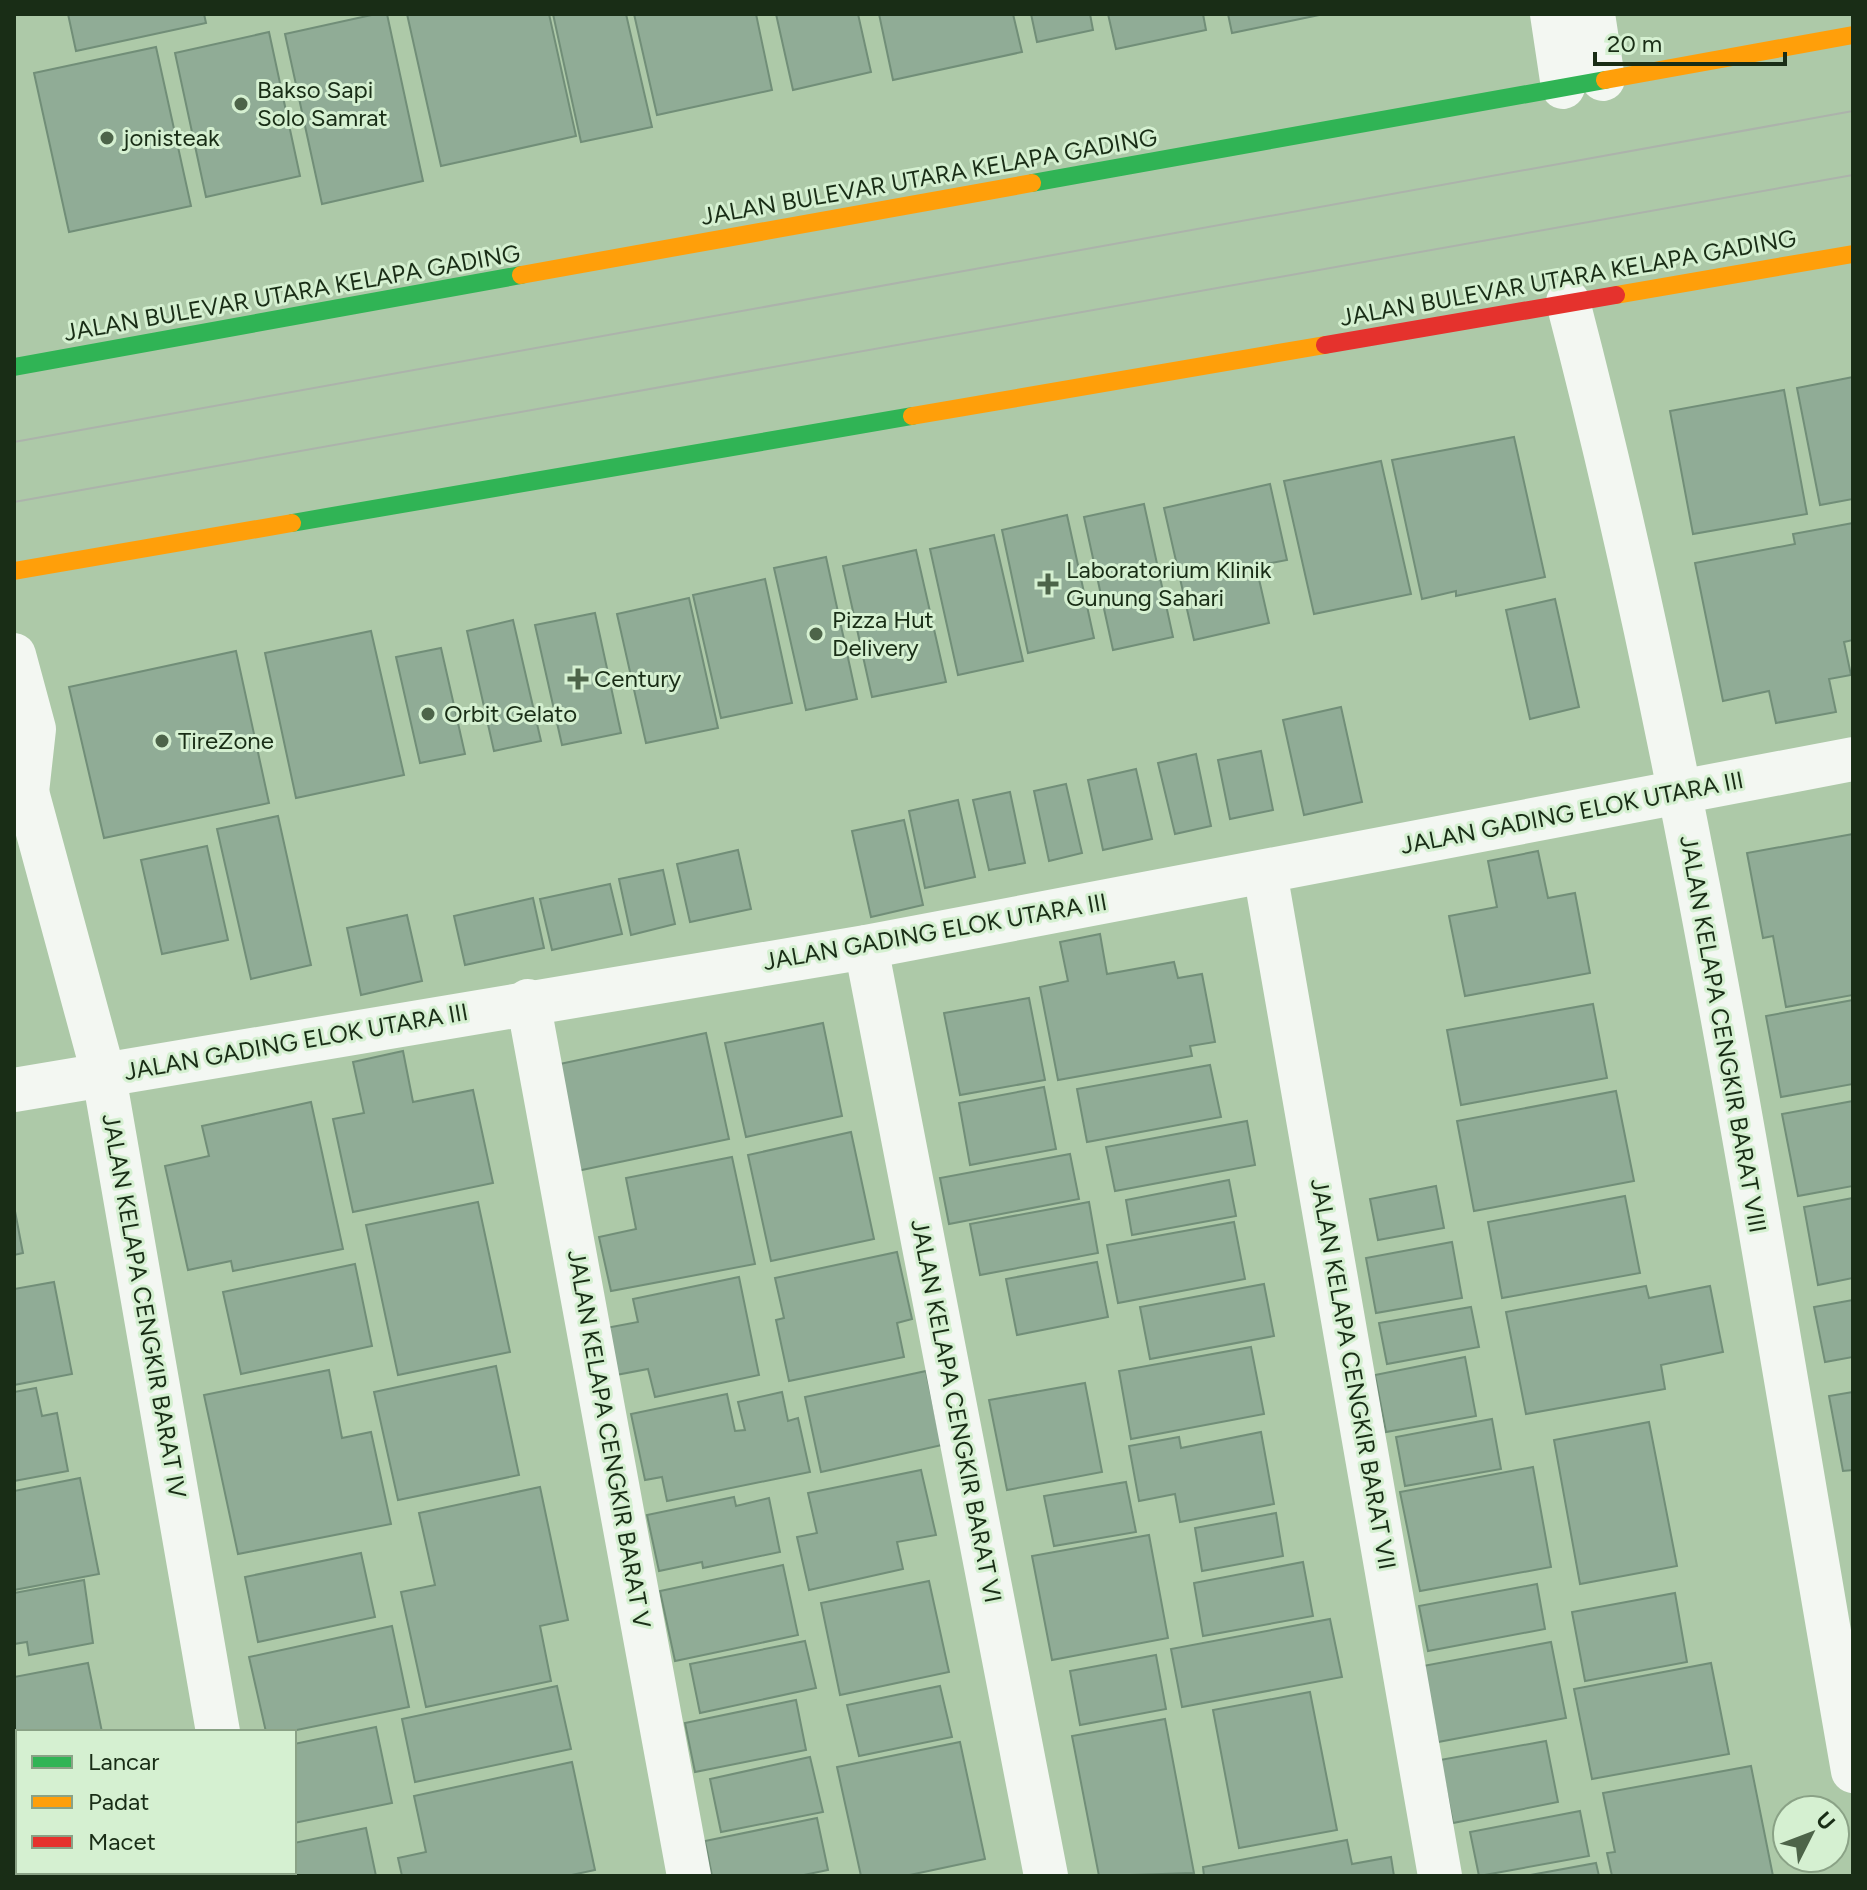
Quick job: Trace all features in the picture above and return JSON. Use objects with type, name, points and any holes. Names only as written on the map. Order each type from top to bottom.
[{"type":"main road","name":"JALAN BULEVAR UTARA KELAPA GADING","points":[[16,358],[1853,35]]},
{"type":"main road","name":"JALAN BULEVAR UTARA KELAPA GADING","points":[[14,571],[1853,254]]},
{"type":"street","points":[[1552,14],[1583,83]]},
{"type":"street","points":[[1583,83],[1593,14]]},
{"type":"street","name":"JALAN KELAPA CENGKIR BARAT VIII","points":[[1568,302],[1600,423],[1681,792],[1853,1771]]},
{"type":"street","name":"JALAN KELAPA CENGKIR BARAT IV","points":[[14,655],[34,729],[21,782],[104,1076],[218,1730]]},
{"type":"street","name":"JALAN GADING ELOK UTARA III","points":[[14,1090],[528,1001],[866,947],[1853,759]]},
{"type":"street","name":"JALAN KELAPA CENGKIR BARAT VII","points":[[1265,872],[1440,1876]]},
{"type":"street","name":"JALAN KELAPA CENGKIR BARAT VI","points":[[866,947],[1046,1876]]},
{"type":"street","name":"JALAN KELAPA CENGKIR BARAT V","points":[[528,1001],[689,1876]]},
{"type":"building","points":[[68,14],[204,14],[206,23],[76,51]]},
{"type":"building","points":[[387,14],[423,181],[322,204],[285,34]]},
{"type":"building","points":[[407,14],[549,14],[576,136],[441,166]]},
{"type":"building","points":[[553,14],[626,14],[652,127],[581,142]]},
{"type":"building","points":[[634,14],[756,14],[772,90],[657,115]]},
{"type":"building","points":[[776,14],[858,14],[871,72],[793,90]]},
{"type":"building","points":[[879,14],[1013,14],[1022,52],[893,80]]},
{"type":"building","points":[[1031,14],[1090,14],[1093,30],[1037,42]]},
{"type":"building","points":[[1108,14],[1203,14],[1206,30],[1116,49]]},
{"type":"building","points":[[1228,14],[1324,14],[1232,33]]},
{"type":"building","points":[[269,32],[300,176],[206,197],[175,53]]},
{"type":"building","points":[[156,47],[191,206],[69,232],[34,73]]},
{"type":"building","points":[[1853,377],[1853,499],[1820,505],[1797,388]]},
{"type":"building","points":[[1784,390],[1807,514],[1693,534],[1670,411]]},
{"type":"building","points":[[1514,437],[1545,577],[1456,596],[1456,591],[1422,599],[1392,460]]},
{"type":"building","points":[[1381,461],[1411,594],[1314,614],[1284,481]]},
{"type":"building","points":[[1270,484],[1287,560],[1256,566],[1269,623],[1194,640],[1164,508]]},
{"type":"building","points":[[1144,504],[1173,637],[1113,650],[1084,517]]},
{"type":"building","name":"Laboratorium Klinik Gunung Sahari","points":[[1067,515],[1094,638],[1028,653],[1002,530]]},
{"type":"building","points":[[1853,523],[1853,640],[1844,642],[1851,675],[1829,679],[1836,712],[1776,723],[1769,691],[1723,701],[1695,563],[1795,544],[1793,534]]},
{"type":"building","points":[[994,535],[1023,661],[958,675],[930,549]]},
{"type":"building","points":[[916,550],[946,682],[872,697],[843,566]]},
{"type":"building","name":"Pizza Hut Delivery","points":[[826,557],[857,699],[806,710],[774,568]]},
{"type":"building","points":[[765,579],[792,703],[721,718],[693,595]]},
{"type":"building","points":[[689,598],[718,728],[646,743],[617,614]]},
{"type":"building","points":[[1555,599],[1579,707],[1530,719],[1506,610]]},
{"type":"building","name":"Century","points":[[595,613],[621,733],[562,745],[535,625]]},
{"type":"building","points":[[513,620],[541,741],[494,751],[467,631]]},
{"type":"building","points":[[371,631],[404,775],[296,798],[265,653]]},
{"type":"building","points":[[441,648],[465,754],[420,763],[396,657]]},
{"type":"building","points":[[236,651],[269,803],[104,838],[69,687]]},
{"type":"building","points":[[1341,707],[1362,802],[1304,815],[1283,720]]},
{"type":"building","points":[[1261,751],[1273,810],[1230,819],[1218,760]]},
{"type":"building","points":[[1196,754],[1211,826],[1175,834],[1158,763]]},
{"type":"building","points":[[1136,769],[1152,839],[1103,850],[1088,780]]},
{"type":"building","points":[[1066,784],[1082,853],[1049,861],[1034,791]]},
{"type":"building","points":[[1010,792],[1025,863],[989,870],[973,800]]},
{"type":"building","points":[[958,800],[975,877],[925,888],[909,811]]},
{"type":"building","points":[[278,816],[311,965],[251,979],[217,829]]},
{"type":"building","points":[[904,820],[923,905],[871,917],[852,831]]},
{"type":"building","points":[[1853,834],[1853,995],[1786,1007],[1773,936],[1763,938],[1747,853]]},
{"type":"building","points":[[207,846],[228,940],[162,954],[141,860]]},
{"type":"building","points":[[738,850],[751,909],[690,922],[677,864]]},
{"type":"building","points":[[1538,851],[1548,898],[1575,893],[1590,973],[1465,996],[1449,916],[1497,907],[1488,861]]},
{"type":"building","points":[[663,870],[675,924],[631,935],[619,879]]},
{"type":"building","points":[[610,884],[622,934],[552,950],[540,899]]},
{"type":"building","points":[[533,898],[544,948],[465,965],[454,916]]},
{"type":"building","points":[[407,915],[422,981],[361,995],[347,928]]},
{"type":"building","points":[[1100,934],[1107,974],[1174,962],[1178,978],[1202,974],[1215,1042],[1190,1046],[1192,1056],[1058,1080],[1040,987],[1068,981],[1060,942]]},
{"type":"building","points":[[1029,998],[1045,1080],[960,1095],[944,1013]]},
{"type":"building","points":[[1853,1000],[1853,1084],[1781,1097],[1766,1016]]},
{"type":"building","points":[[1593,1004],[1607,1078],[1461,1105],[1447,1030]]},
{"type":"building","points":[[823,1023],[842,1116],[746,1137],[725,1043]]},
{"type":"building","points":[[706,1033],[729,1139],[577,1171],[555,1065]]},
{"type":"building","points":[[403,1051],[413,1102],[473,1090],[493,1183],[353,1212],[333,1119],[364,1113],[353,1062]]},
{"type":"building","points":[[1210,1065],[1221,1117],[1087,1142],[1077,1089]]},
{"type":"building","points":[[1044,1087],[1056,1149],[970,1165],[959,1103]]},
{"type":"building","points":[[1616,1091],[1634,1181],[1474,1211],[1457,1121]]},
{"type":"building","points":[[1853,1101],[1853,1186],[1798,1196],[1782,1114]]},
{"type":"building","points":[[311,1102],[343,1249],[233,1271],[231,1261],[188,1270],[165,1166],[209,1156],[202,1126]]},
{"type":"building","points":[[1247,1121],[1255,1165],[1115,1191],[1106,1147]]},
{"type":"building","points":[[851,1132],[874,1239],[771,1261],[748,1155]]},
{"type":"building","points":[[1070,1154],[1079,1199],[949,1224],[940,1178]]},
{"type":"building","points":[[732,1157],[755,1264],[611,1291],[599,1237],[636,1229],[626,1178]]},
{"type":"building","points":[[1229,1180],[1236,1216],[1132,1235],[1126,1200]]},
{"type":"building","points":[[1436,1186],[1444,1228],[1378,1240],[1370,1199]]},
{"type":"building","points":[[1625,1196],[1640,1273],[1502,1298],[1488,1222]]},
{"type":"building","points":[[1853,1198],[1853,1278],[1818,1285],[1804,1207]]},
{"type":"building","points":[[478,1202],[510,1352],[398,1375],[366,1225]]},
{"type":"building","points":[[1089,1202],[1098,1253],[980,1275],[970,1224]]},
{"type":"building","points":[[14,1206],[23,1253],[14,1255]]},
{"type":"building","points":[[1234,1222],[1245,1279],[1118,1303],[1107,1245]]},
{"type":"building","points":[[1452,1242],[1462,1298],[1376,1313],[1366,1258]]},
{"type":"building","points":[[897,1252],[912,1319],[897,1323],[904,1357],[789,1381],[776,1320],[784,1318],[775,1278]]},
{"type":"building","points":[[1097,1262],[1108,1317],[1017,1335],[1006,1279]]},
{"type":"building","points":[[355,1264],[372,1346],[241,1374],[223,1292]]},
{"type":"building","points":[[739,1277],[759,1375],[655,1397],[648,1369],[616,1375],[606,1328],[638,1322],[633,1299]]},
{"type":"building","points":[[54,1282],[72,1374],[14,1385],[14,1289]]},
{"type":"building","points":[[1264,1284],[1274,1336],[1150,1359],[1140,1307]]},
{"type":"building","points":[[1646,1286],[1649,1298],[1710,1286],[1723,1352],[1661,1365],[1665,1389],[1526,1414],[1506,1312]]},
{"type":"building","points":[[1853,1300],[1853,1357],[1825,1362],[1814,1307]]},
{"type":"building","points":[[1471,1307],[1479,1347],[1387,1364],[1379,1323]]},
{"type":"building","points":[[1251,1347],[1264,1414],[1131,1439],[1119,1371]]},
{"type":"building","points":[[1465,1357],[1476,1416],[1386,1432],[1375,1375]]},
{"type":"building","points":[[496,1366],[519,1475],[398,1500],[374,1392]]},
{"type":"building","points":[[329,1370],[342,1438],[371,1432],[391,1524],[238,1554],[204,1395]]},
{"type":"building","points":[[926,1371],[942,1445],[821,1472],[805,1397]]},
{"type":"building","points":[[1085,1383],[1102,1472],[1007,1490],[989,1400]]},
{"type":"building","points":[[36,1388],[42,1416],[57,1413],[68,1471],[14,1481],[14,1392]]},
{"type":"building","points":[[782,1392],[788,1421],[798,1418],[810,1472],[667,1501],[662,1477],[645,1480],[631,1414],[727,1394],[735,1431],[745,1430],[738,1402]]},
{"type":"building","points":[[1853,1392],[1853,1470],[1843,1471],[1829,1396]]},
{"type":"building","points":[[1492,1419],[1501,1469],[1405,1486],[1396,1437]]},
{"type":"building","points":[[1649,1422],[1677,1566],[1580,1584],[1554,1440]]},
{"type":"building","points":[[1261,1432],[1274,1504],[1180,1522],[1175,1494],[1139,1501],[1129,1446],[1179,1437],[1181,1448]]},
{"type":"building","points":[[1533,1467],[1551,1567],[1420,1591],[1400,1492]]},
{"type":"building","points":[[921,1470],[936,1535],[897,1542],[903,1569],[809,1590],[797,1537],[817,1533],[808,1493]]},
{"type":"building","points":[[80,1478],[99,1574],[14,1590],[14,1491]]},
{"type":"building","points":[[1126,1482],[1136,1532],[1054,1546],[1044,1496]]},
{"type":"building","points":[[540,1487],[568,1620],[540,1626],[551,1681],[426,1707],[401,1592],[435,1585],[419,1513]]},
{"type":"building","points":[[734,1497],[736,1506],[769,1498],[780,1552],[703,1568],[702,1562],[659,1571],[647,1515]]},
{"type":"building","points":[[1276,1513],[1283,1556],[1202,1571],[1195,1528]]},
{"type":"building","points":[[1149,1535],[1168,1638],[1052,1660],[1032,1556]]},
{"type":"building","points":[[361,1553],[375,1617],[258,1642],[245,1577]]},
{"type":"building","points":[[1303,1562],[1313,1616],[1203,1636],[1194,1583]]},
{"type":"building","points":[[783,1565],[798,1635],[675,1661],[660,1591]]},
{"type":"building","points":[[84,1580],[93,1643],[29,1655],[27,1642],[14,1644],[14,1593]]},
{"type":"building","points":[[929,1581],[949,1672],[840,1695],[821,1603]]},
{"type":"building","points":[[1537,1584],[1545,1629],[1428,1651],[1419,1606]]},
{"type":"building","points":[[1675,1593],[1687,1662],[1585,1681],[1572,1612]]},
{"type":"building","points":[[1330,1619],[1342,1677],[1182,1707],[1171,1649]]},
{"type":"building","points":[[392,1626],[409,1707],[296,1730],[266,1730],[249,1657]]},
{"type":"building","points":[[805,1641],[816,1688],[700,1713],[690,1664]]},
{"type":"building","points":[[1551,1642],[1566,1718],[1438,1742],[1423,1666]]},
{"type":"building","points":[[1156,1655],[1166,1709],[1080,1725],[1070,1671]]},
{"type":"building","points":[[88,1663],[102,1730],[16,1730],[14,1751],[14,1677]]},
{"type":"building","points":[[1711,1663],[1729,1754],[1592,1779],[1574,1689]]},
{"type":"building","points":[[557,1686],[571,1749],[415,1782],[402,1719]]},
{"type":"building","points":[[940,1686],[952,1737],[859,1756],[847,1705]]},
{"type":"building","points":[[1310,1692],[1337,1830],[1239,1848],[1213,1710]]},
{"type":"building","points":[[796,1700],[806,1750],[695,1772],[685,1723]]},
{"type":"building","points":[[1165,1719],[1194,1873],[1099,1876],[1072,1736]]},
{"type":"building","points":[[376,1727],[392,1803],[296,1823],[296,1744]]},
{"type":"building","points":[[1546,1741],[1558,1802],[1453,1823],[1440,1760]]},
{"type":"building","points":[[960,1742],[985,1859],[905,1876],[861,1876],[837,1767]]},
{"type":"building","points":[[810,1757],[823,1812],[721,1832],[710,1779]]},
{"type":"building","points":[[572,1762],[595,1870],[567,1876],[402,1876],[398,1858],[426,1852],[414,1796]]},
{"type":"building","points":[[14,1766],[16,1766],[16,1862]]},
{"type":"building","points":[[1751,1766],[1773,1876],[1612,1876],[1607,1853],[1615,1852],[1603,1793]]},
{"type":"building","points":[[1580,1811],[1589,1856],[1479,1876],[1470,1832]]},
{"type":"building","points":[[817,1818],[828,1870],[799,1876],[712,1876],[705,1841]]},
{"type":"building","points":[[366,1828],[376,1876],[283,1876],[296,1874],[296,1843]]},
{"type":"building","points":[[1347,1840],[1352,1864],[1391,1857],[1394,1876],[1204,1876],[1203,1867]]},
{"type":"building","points":[[1596,1863],[1599,1876],[1525,1876]]},
{"type":"building","points":[[84,1874],[136,1874],[136,1876],[73,1876]]},
{"type":"tram line","points":[[14,442],[1853,111]]},
{"type":"tram line","points":[[14,502],[1853,175]]},
{"type":"traffic: fast","points":[[1032,183],[1605,80]]},
{"type":"traffic: fast","points":[[14,367],[521,275]]},
{"type":"traffic: fast","points":[[292,523],[912,416]]},
{"type":"traffic: slow","points":[[1605,80],[1853,35]]},
{"type":"traffic: slow","points":[[521,275],[1032,183]]},
{"type":"traffic: slow","points":[[1616,295],[1853,254]]},
{"type":"traffic: slow","points":[[912,416],[1325,345]]},
{"type":"traffic: slow","points":[[14,571],[292,523]]},
{"type":"traffic: jam","points":[[1325,345],[1616,295]]},
{"type":"place","name":"Bakso Sapi Solo Samrat","points":[[241,104]]},
{"type":"place","name":"jonisteak","points":[[107,138]]},
{"type":"place","name":"Laboratorium Klinik Gunung Sahari","points":[[1048,584]]},
{"type":"place","name":"Pizza Hut Delivery","points":[[816,634]]},
{"type":"place","name":"Century","points":[[578,679]]},
{"type":"place","name":"Orbit Gelato","points":[[428,714]]},
{"type":"place","name":"TireZone","points":[[162,741]]}]
